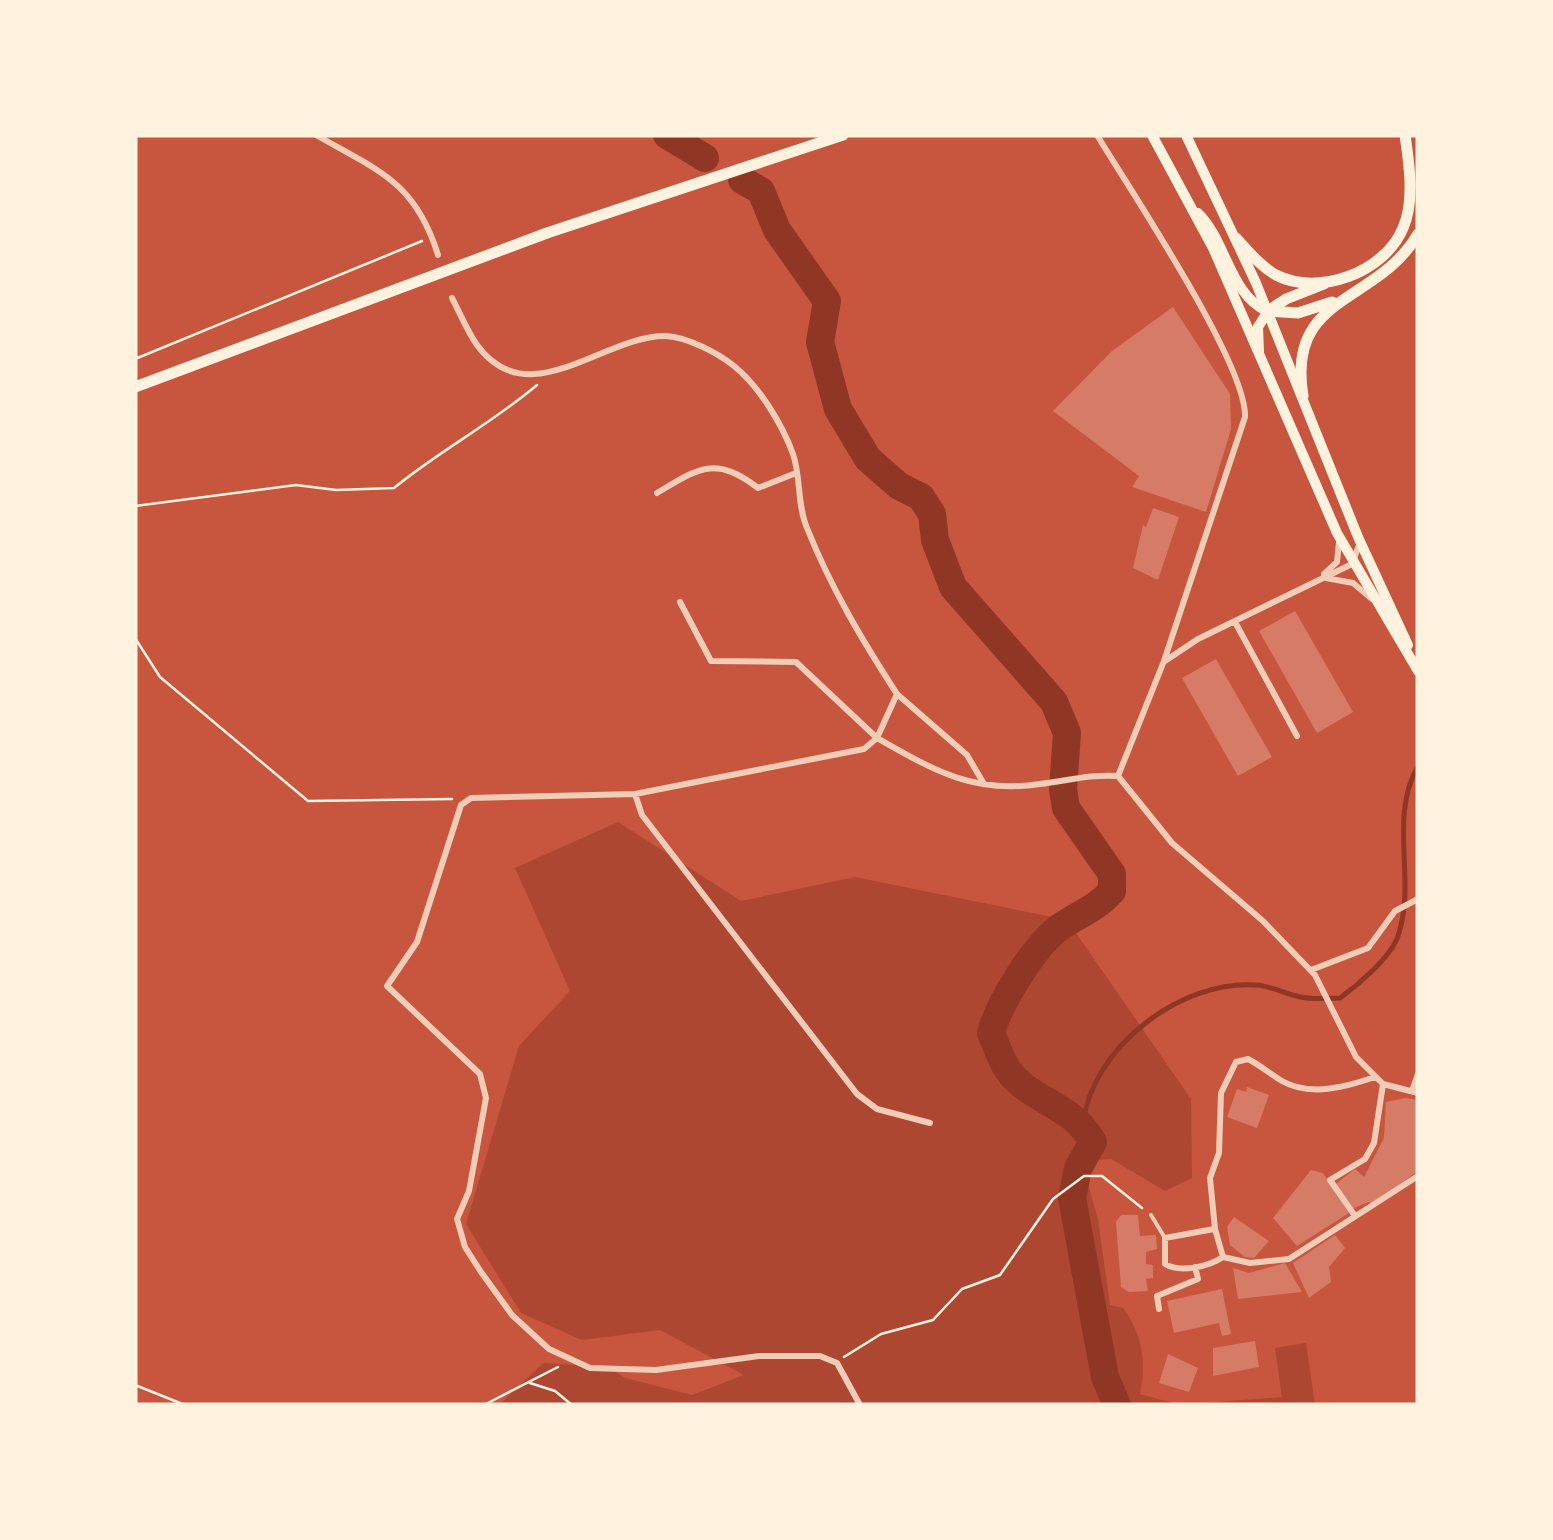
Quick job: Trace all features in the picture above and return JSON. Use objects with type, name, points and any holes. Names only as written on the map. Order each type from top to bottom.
[{"type":"highway","points":[[754,163],[822,135]]},
{"type":"highway","points":[[135,388],[546,233],[843,135]]},
{"type":"highway","points":[[1268,311],[1286,298],[1382,259],[1405,226],[1409,164],[1405,135]]},
{"type":"highway","points":[[1268,311],[1298,312],[1338,300],[1386,274],[1418,234]]},
{"type":"highway","points":[[1236,238],[1278,276],[1332,280]]},
{"type":"highway","points":[[1303,396],[1299,362],[1304,340],[1314,323],[1338,300]]},
{"type":"main road","points":[[1152,135],[1194,208],[1337,534],[1418,670]]},
{"type":"main road","points":[[1186,135],[1268,311],[1358,537],[1418,670]]},
{"type":"main road","points":[[1194,208],[1214,228],[1248,298],[1268,311]]},
{"type":"main road","points":[[1259,360],[1258,327],[1268,311]]},
{"type":"street","points":[[316,135],[399,183],[432,237],[438,255]]},
{"type":"street","points":[[1097,135],[1206,317],[1246,398],[1245,417],[1164,662],[1118,776]]},
{"type":"street","points":[[452,298],[478,346],[498,364],[518,373],[550,374],[634,342],[667,336],[702,347],[734,366],[756,389],[793,454],[804,522],[837,602],[897,694],[967,755],[984,784]]},
{"type":"street","points":[[657,492],[691,473],[718,466],[731,468],[758,488],[796,472]]},
{"type":"street","points":[[1320,578],[1339,556],[1337,534]]},
{"type":"street","points":[[1164,662],[1352,564],[1359,550],[1358,537]]},
{"type":"street","points":[[1352,564],[1363,568],[1381,602],[1394,614]]},
{"type":"street","points":[[1320,578],[1342,578],[1373,600]]},
{"type":"street","points":[[680,602],[711,661],[796,662],[877,738],[946,777],[984,784],[1118,776]]},
{"type":"street","points":[[1235,622],[1297,736]]},
{"type":"street","points":[[860,1405],[838,1363],[820,1356],[759,1356],[656,1370],[590,1368],[549,1348],[512,1315],[465,1248],[457,1218],[468,1190],[486,1098],[480,1074],[387,986],[417,942],[461,805],[471,798],[636,794],[864,749],[877,738],[897,694]]},
{"type":"street","points":[[1118,776],[1172,844],[1263,920],[1311,970],[1356,1057],[1375,1077],[1383,1084],[1415,1092],[1418,1074]]},
{"type":"street","points":[[636,794],[642,815],[857,1094],[877,1109],[930,1123]]},
{"type":"street","points":[[1311,970],[1368,948],[1394,911],[1416,899]]},
{"type":"street","points":[[1223,1257],[1215,1230],[1210,1178],[1219,1153],[1217,1111],[1236,1062],[1248,1059],[1285,1084],[1310,1090],[1351,1086],[1375,1077]]},
{"type":"street","points":[[1356,1216],[1330,1180],[1365,1159],[1374,1143],[1383,1084]]},
{"type":"street","points":[[1215,1230],[1165,1238],[1168,1267],[1195,1268],[1223,1257],[1250,1264],[1289,1259],[1418,1176]]},
{"type":"street","points":[[1159,1309],[1156,1296],[1198,1279],[1195,1268]]},
{"type":"lane","points":[[1151,1215],[1165,1238]]},
{"type":"path","points":[[135,359],[432,237]]},
{"type":"path","points":[[135,506],[296,485],[336,490],[394,488],[414,469],[468,438],[550,374]]},
{"type":"path","points":[[135,638],[160,676],[308,801],[450,798],[461,805]]},
{"type":"path","points":[[838,1363],[881,1334],[933,1320],[962,1289],[1000,1275],[1063,1191],[1084,1176],[1102,1176],[1151,1215]]},
{"type":"path","points":[[484,1405],[574,1361]]},
{"type":"path","points":[[528,1382],[554,1391],[572,1405]]},
{"type":"path","points":[[135,1385],[185,1405]]},
{"type":"shaded area","points":[[618,822],[741,901],[855,877],[1067,920],[1191,1099],[1192,1178],[1165,1191],[1111,1159],[1097,1160],[1088,1184],[1098,1220],[1110,1305],[1123,1308],[1141,1349],[1140,1394],[1180,1405],[499,1405],[543,1363],[608,1367],[625,1378],[692,1395],[744,1375],[660,1330],[582,1340],[521,1313],[466,1224],[519,1046],[570,991],[515,868]]},
{"type":"shaded area","points":[[1306,1343],[1315,1405],[1181,1405],[1282,1397],[1275,1348]]},
{"type":"building","points":[[1173,307],[1230,394],[1231,429],[1206,512],[1132,487],[1139,476],[1053,411],[1112,351]]},
{"type":"building","points":[[1153,508],[1179,517],[1158,580],[1133,568],[1143,525],[1146,527]]},
{"type":"building","points":[[1295,611],[1353,712],[1317,733],[1259,631]]},
{"type":"building","points":[[1216,659],[1272,757],[1238,776],[1182,678]]},
{"type":"building","points":[[1247,1087],[1269,1095],[1257,1128],[1227,1117],[1237,1089],[1246,1092]]},
{"type":"building","points":[[1418,1100],[1418,1171],[1372,1204],[1352,1209],[1332,1187],[1355,1169],[1364,1177],[1384,1138],[1386,1102]]},
{"type":"building","points":[[1311,1170],[1323,1173],[1349,1213],[1297,1246],[1273,1218]]},
{"type":"building","points":[[1121,1215],[1138,1215],[1140,1236],[1156,1235],[1157,1249],[1146,1252],[1146,1264],[1153,1265],[1153,1278],[1146,1279],[1148,1291],[1129,1292],[1121,1287],[1116,1222]]},
{"type":"building","points":[[1234,1217],[1269,1241],[1254,1258],[1245,1257],[1230,1245],[1227,1227]]},
{"type":"building","points":[[1335,1235],[1345,1248],[1329,1267],[1331,1282],[1309,1298],[1293,1263]]},
{"type":"building","points":[[1285,1263],[1302,1292],[1238,1299],[1233,1268],[1249,1273]]},
{"type":"building","points":[[1222,1289],[1231,1334],[1222,1336],[1219,1323],[1174,1333],[1167,1301]]},
{"type":"building","points":[[1255,1341],[1259,1367],[1213,1376],[1213,1348]]},
{"type":"building","points":[[1168,1354],[1198,1368],[1189,1392],[1159,1383]]},
{"type":"waterway","points":[[667,135],[705,158]]},
{"type":"waterway","points":[[742,180],[761,191],[777,230],[827,301],[820,342],[838,409],[868,459],[899,486],[921,497],[932,514],[935,540],[953,587],[1054,702],[1067,733],[1063,789],[1066,808],[1112,874],[1112,891],[1060,927],[1029,961],[991,1033],[1003,1062],[1017,1080],[1073,1118],[1093,1142],[1078,1168],[1072,1198],[1105,1377],[1117,1405]]},
{"type":"waterway","points":[[1083,1125],[1089,1097],[1102,1070],[1144,1024],[1170,1007],[1227,986],[1256,985],[1306,998],[1340,998],[1381,961],[1398,936],[1403,915],[1405,807],[1418,766]]}]
